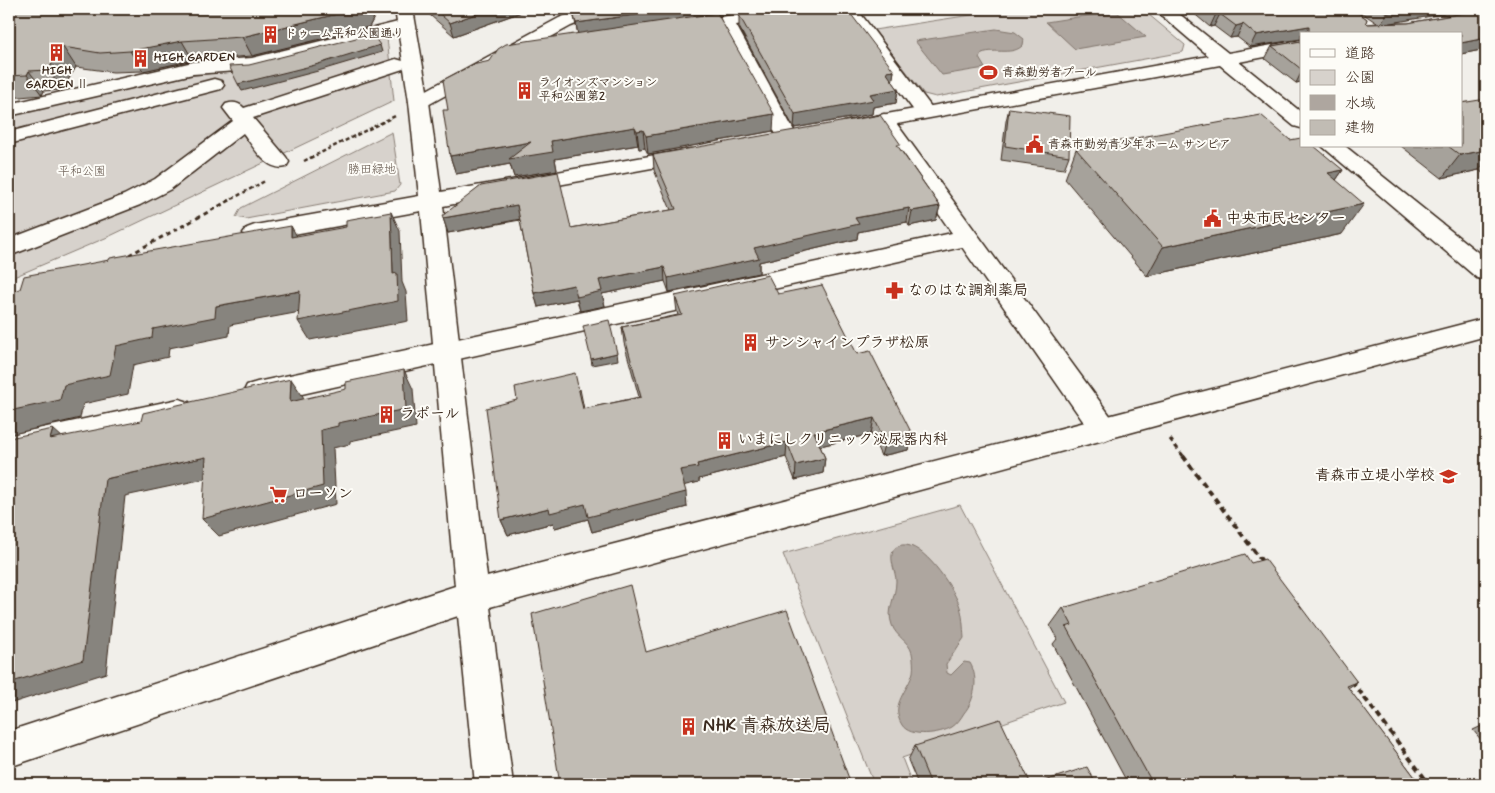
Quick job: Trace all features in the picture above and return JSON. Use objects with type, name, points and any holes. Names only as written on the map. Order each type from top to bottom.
[{"type":"street","points":[[420,102],[565,22],[597,9]]},
{"type":"street","points":[[666,30],[811,9]]},
{"type":"street","points":[[848,9],[925,112]]},
{"type":"street","points":[[1163,9],[1300,121]]},
{"type":"street","points":[[9,138],[405,17],[420,102],[470,559],[472,596],[494,784]]},
{"type":"street","points":[[725,22],[797,136],[1300,45]]},
{"type":"street","points":[[509,54],[558,46]]},
{"type":"street","points":[[9,248],[132,200],[163,184],[242,119],[396,65]]},
{"type":"street","points":[[9,110],[193,68],[216,76],[242,119],[278,162]]},
{"type":"street","points":[[884,120],[967,238],[987,262],[1104,429]]},
{"type":"street","points":[[1334,148],[1486,272]]},
{"type":"street","points":[[232,237],[711,152]]},
{"type":"street","points":[[229,399],[967,238]]},
{"type":"street","points":[[9,750],[472,596],[1486,327]]},
{"type":"street","points":[[9,447],[200,405]]},
{"type":"path","points":[[1153,416],[1268,569]]},
{"type":"path","points":[[1346,673],[1429,784]]},
{"type":"green space","name":"青森勤労者プール","points":[[1010,9],[1142,9],[1185,45],[1183,52],[936,97],[924,94],[874,30]]},
{"type":"green space","name":"平和公園","points":[[375,36],[387,38],[394,101],[110,236],[9,279],[9,116],[188,76],[268,67]]},
{"type":"green space","name":"勝田緑地","points":[[392,132],[400,185],[395,191],[246,219],[236,217],[241,208]]},
{"type":"green space","points":[[960,505],[1064,702],[902,758],[912,784],[874,784],[783,554]]},
{"type":"water","points":[[1116,11],[1146,37],[1075,49],[1046,22]]},
{"type":"water","points":[[996,29],[1015,32],[1024,39],[1023,45],[1009,51],[982,53],[979,58],[985,68],[942,75],[915,41]]},
{"type":"water","points":[[902,545],[919,550],[936,567],[959,604],[964,638],[946,664],[947,673],[951,675],[964,662],[970,663],[974,675],[973,695],[968,708],[952,727],[933,733],[912,732],[902,725],[899,717],[898,710],[901,697],[913,672],[910,649],[896,633],[890,619],[896,581],[892,555],[898,546]]},
{"type":"building","points":[[9,9],[358,9],[242,37],[182,41],[130,51],[100,53],[63,47],[48,70],[29,71],[27,75],[9,76]]},
{"type":"building","points":[[434,9],[490,9],[450,23]]},
{"type":"building","points":[[585,9],[677,9],[576,23],[573,13]]},
{"type":"building","points":[[775,9],[847,9],[894,71],[886,72],[898,89],[870,94],[874,100],[795,114],[739,15]]},
{"type":"building","points":[[1209,9],[1353,9],[1367,19],[1366,22],[1368,24],[1408,23],[1486,9],[1486,38],[1462,43],[1462,32],[1309,32],[1309,26],[1256,35],[1243,24],[1236,26],[1220,14],[1216,14]]},
{"type":"building","points":[[1381,9],[1411,9],[1387,13]]},
{"type":"building","points":[[717,13],[774,114],[646,136],[643,130],[637,131],[635,127],[551,141],[553,152],[509,159],[531,142],[450,156],[443,110],[448,110],[443,80],[472,65],[490,61],[498,49],[506,44]]},
{"type":"building","points":[[372,34],[380,45],[315,65],[238,84],[229,66],[249,65]]},
{"type":"building","points":[[1300,41],[1300,68],[1272,46]]},
{"type":"building","points":[[1486,99],[1486,150],[1460,155],[1451,148],[1462,148],[1462,103]]},
{"type":"building","name":"青森市勤労青少年ホーム サンピア","points":[[1009,108],[1070,116],[1069,156],[1005,146]]},
{"type":"building","points":[[880,115],[901,145],[897,145],[940,206],[912,211],[909,208],[855,218],[859,224],[754,248],[759,258],[668,278],[664,267],[599,280],[602,291],[577,297],[574,285],[534,293],[517,205],[443,218],[442,216],[481,186],[558,172],[571,228],[676,209],[653,155]]},
{"type":"building","name":"中央市民センター","points":[[1261,115],[1290,140],[1300,138],[1300,148],[1316,148],[1343,170],[1328,173],[1364,204],[1163,247],[1076,149]]},
{"type":"building","points":[[391,212],[393,274],[397,273],[398,301],[298,321],[300,291],[216,306],[215,317],[153,329],[152,338],[116,346],[110,375],[64,385],[60,400],[9,411],[9,291],[20,289],[24,276],[109,260],[110,258],[291,226],[291,237],[346,227],[346,220]]},
{"type":"building","points":[[768,275],[778,294],[822,285],[857,354],[870,351],[912,434],[885,441],[874,418],[814,432],[825,458],[796,465],[787,442],[697,464],[698,467],[680,470],[686,492],[588,517],[585,504],[550,513],[549,508],[501,520],[486,408],[517,400],[515,387],[575,373],[583,409],[641,397],[622,327],[682,315],[675,296]]},
{"type":"building","points":[[609,320],[617,353],[591,359],[583,326]]},
{"type":"building","points":[[404,370],[406,409],[338,423],[338,426],[321,430],[323,486],[202,519],[206,457],[105,479],[83,660],[9,683],[9,438],[53,429],[50,439],[141,421],[143,413],[291,379],[290,402],[346,389],[346,382]]},
{"type":"building","points":[[1245,554],[1251,563],[1265,559],[1357,682],[1347,686],[1420,784],[1153,784],[1066,627],[1072,625],[1063,608]]},
{"type":"building","name":"NHK 青森放送局","points":[[630,585],[646,652],[787,610],[851,784],[560,784],[532,614]]},
{"type":"building","points":[[1000,719],[1031,784],[931,784],[915,746]]},
{"type":"building","points":[[1087,767],[1096,784],[1035,784]]},
{"type":"place","name":"ドゥーム平和公園通り","points":[[271,34]]},
{"type":"place","name":"HIGH GARDEN Ⅱ","points":[[57,52]]},
{"type":"place","name":"HIGH GARDEN","points":[[140,58]]},
{"type":"place","name":"青森勤労者プール","points":[[988,73]]},
{"type":"place","name":"ライオンズマンション 平和公園第2","points":[[525,90]]},
{"type":"place","name":"青森市勤労青少年ホーム サンピア","points":[[1034,145]]},
{"type":"place","name":"中央市民センター","points":[[1212,219]]},
{"type":"place","name":"なのはな調剤薬局","points":[[894,291]]},
{"type":"place","name":"サンシャインプラザ松原","points":[[751,343]]},
{"type":"place","name":"ラポール","points":[[386,414]]},
{"type":"place","name":"いまにしクリニック泌尿器内科","points":[[724,440]]},
{"type":"place","name":"青森市立堤小学校","points":[[1449,476]]},
{"type":"place","name":"ローソン","points":[[279,494]]},
{"type":"place","name":"NHK 青森放送局","points":[[689,726]]}]
